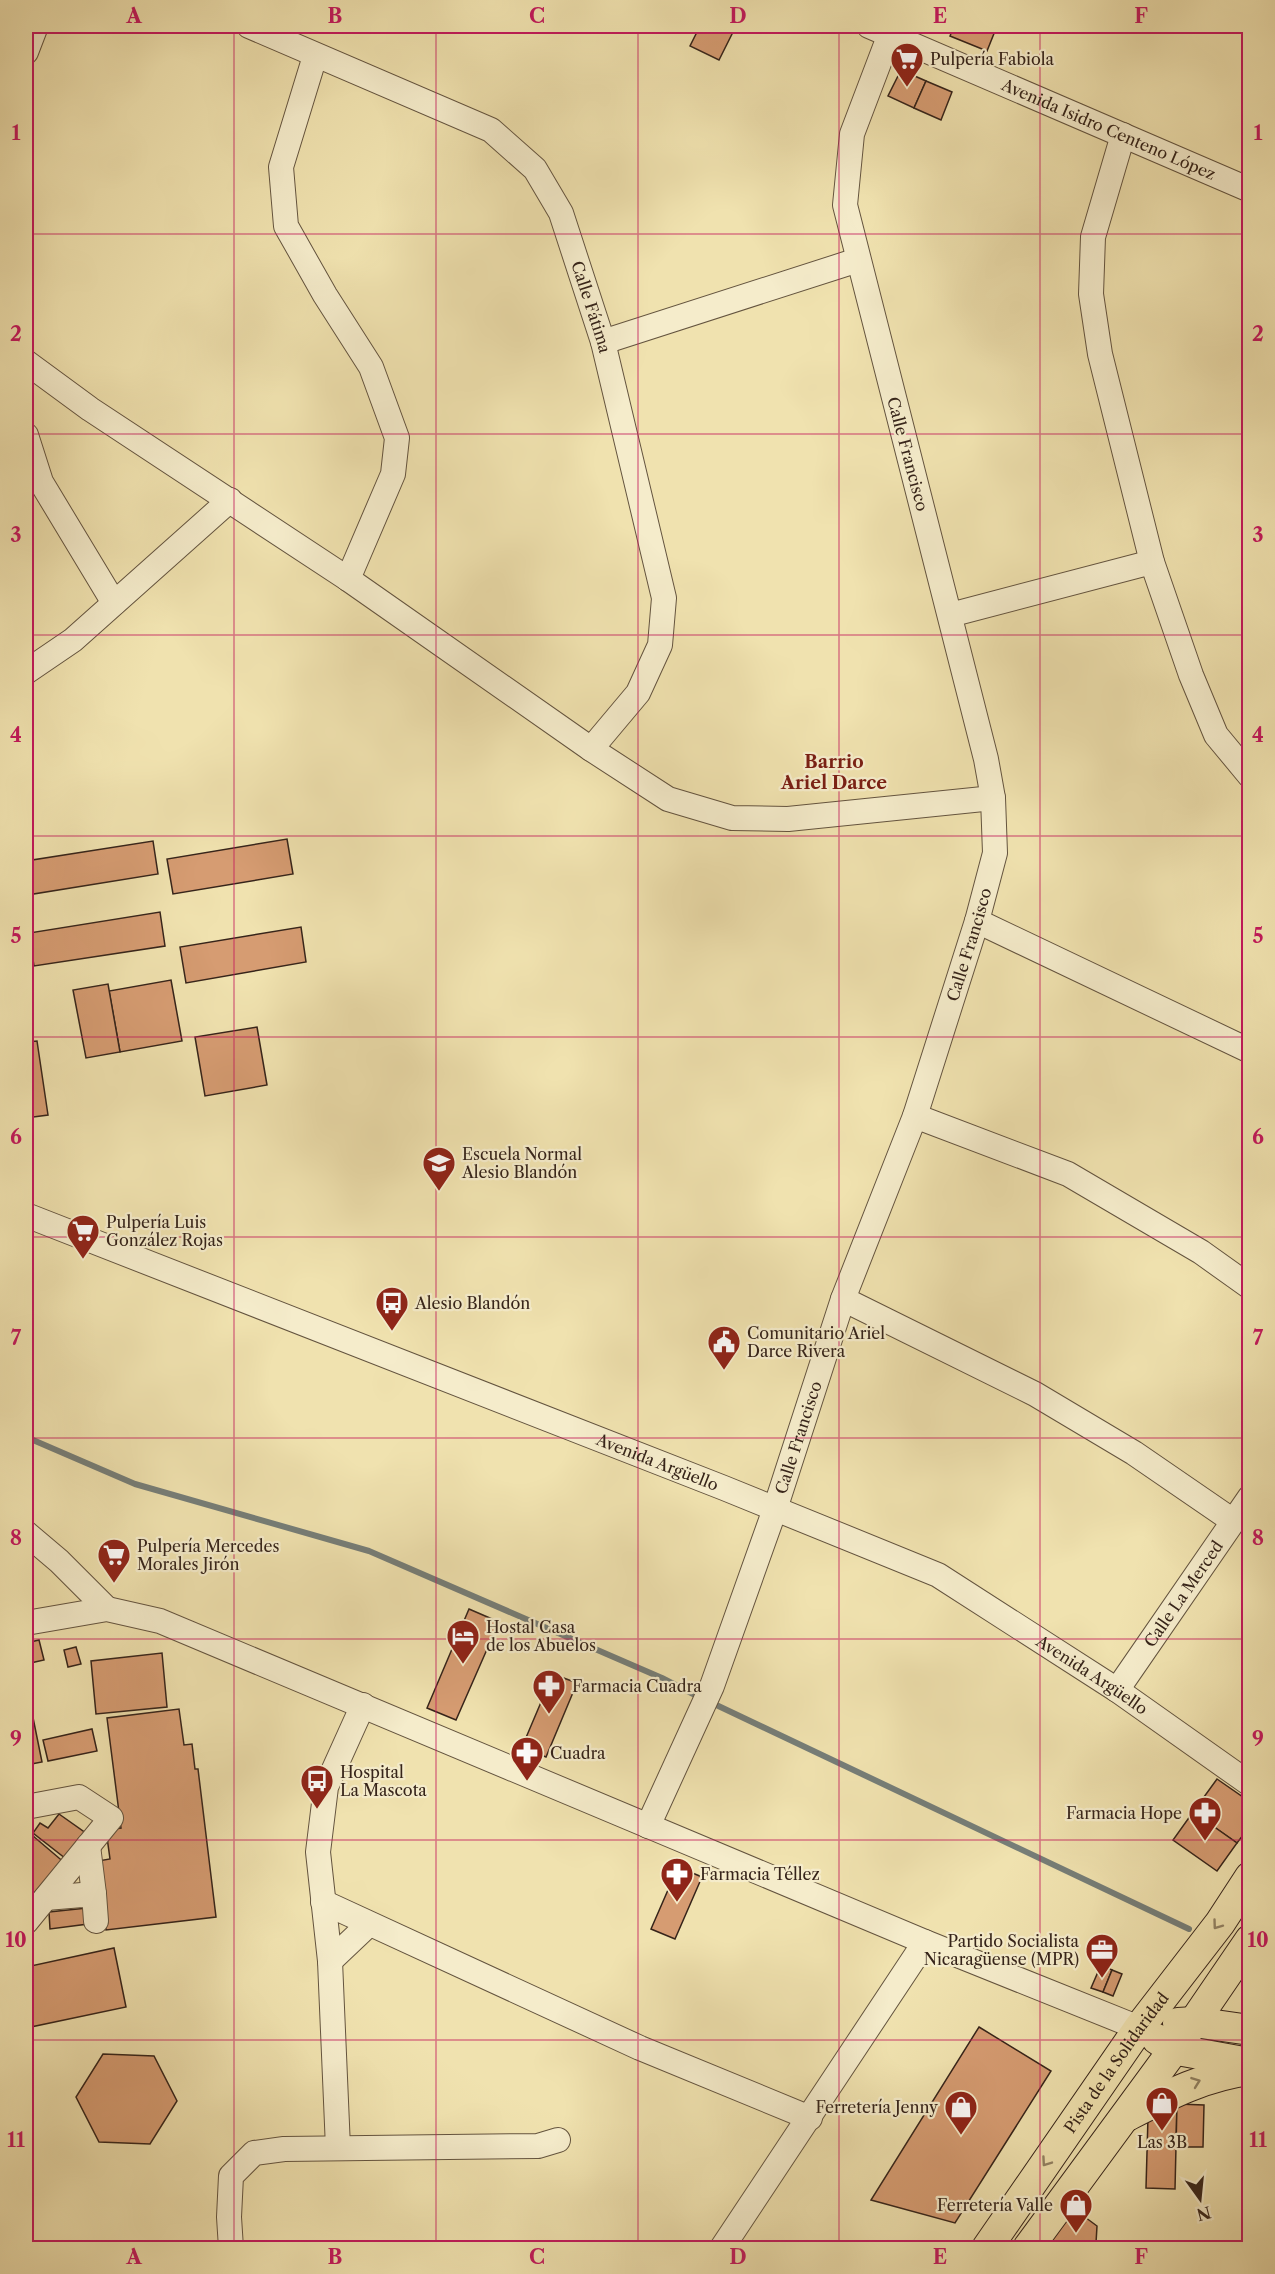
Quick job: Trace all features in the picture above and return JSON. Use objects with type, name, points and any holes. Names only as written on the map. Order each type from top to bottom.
[{"type":"main road","name":"Pista de la Solidaridad","points":[[987,2248],[1139,2028],[1220,1923],[1250,1876]]},
{"type":"main road","points":[[1028,2248],[1194,2022],[1250,1940]]},
{"type":"main road","points":[[1139,2028],[1194,2022],[1250,2030]]},
{"type":"main road","points":[[1139,2028],[1172,2049],[1250,2063]]},
{"type":"main road","points":[[1124,2117],[1189,2084],[1221,2073],[1250,2070]]},
{"type":"street","points":[[26,52],[36,26]]},
{"type":"street","name":"Calle Fátima","points":[[249,26],[491,130],[535,169],[561,213],[603,342],[664,598],[660,645],[638,693],[591,749]]},
{"type":"street","name":"Avenida Isidro Centeno López","points":[[879,30],[1250,190]]},
{"type":"street","name":"Calle Francisco","points":[[648,1826],[712,1686],[775,1509],[843,1299],[915,1116],[977,921],[995,853],[993,798],[986,759],[845,205],[852,134],[879,30]]},
{"type":"street","points":[[315,56],[281,167],[286,226],[325,295],[371,367],[397,438],[393,474],[348,579]]},
{"type":"street","points":[[1123,135],[1093,237],[1091,294],[1100,354],[1152,562],[1191,675],[1216,735],[1250,776]]},
{"type":"street","points":[[603,342],[858,260]]},
{"type":"street","points":[[26,362],[90,409],[348,579],[591,749],[668,799],[732,818],[788,819],[993,798]]},
{"type":"street","points":[[26,435],[41,482],[114,603]]},
{"type":"street","points":[[26,672],[73,640],[230,500]]},
{"type":"street","points":[[950,615],[1152,562]]},
{"type":"street","points":[[977,921],[1250,1051]]},
{"type":"street","points":[[915,1116],[1068,1174],[1201,1252],[1250,1287]]},
{"type":"street","name":"Avenida Argüello","points":[[26,1215],[938,1575],[1117,1690],[1250,1784]]},
{"type":"street","points":[[843,1299],[1035,1394],[1134,1453],[1233,1521]]},
{"type":"street","name":"Calle La Merced","points":[[1117,1690],[1250,1497]]},
{"type":"street","points":[[26,1533],[59,1561],[107,1609]]},
{"type":"street","points":[[26,1623],[107,1609],[160,1622],[925,1942],[1139,2028]]},
{"type":"street","points":[[338,2148],[330,1961],[318,1852],[326,1787],[363,1705]]},
{"type":"street","points":[[26,1807],[79,1797],[111,1818],[26,1922]]},
{"type":"street","points":[[88,1846],[96,1922]]},
{"type":"street","points":[[46,1898],[94,1894]]},
{"type":"street","points":[[323,1902],[368,1925],[640,2048],[810,2118]]},
{"type":"street","points":[[330,1961],[368,1925]]},
{"type":"street","points":[[722,2248],[925,1942]]},
{"type":"street","points":[[231,2248],[229,2217],[231,2176],[254,2153],[284,2149],[538,2146],[558,2140]]},
{"type":"building","points":[[700,26],[736,26],[719,60],[690,46]]},
{"type":"building","points":[[954,26],[997,26],[987,51],[950,36]]},
{"type":"building","name":"Pulpería Fabiola","points":[[901,70],[926,81],[914,108],[888,96]]},
{"type":"building","points":[[926,81],[952,92],[941,120],[914,108]]},
{"type":"building","points":[[287,839],[293,874],[173,894],[167,859]]},
{"type":"building","points":[[153,841],[158,874],[27,895],[26,861]]},
{"type":"building","points":[[160,912],[165,946],[34,966],[29,933]]},
{"type":"building","points":[[301,927],[306,962],[186,983],[180,947]]},
{"type":"building","points":[[171,980],[182,1041],[120,1052],[109,991]]},
{"type":"building","points":[[108,984],[120,1052],[86,1058],[73,990]]},
{"type":"building","points":[[257,1027],[267,1085],[205,1096],[195,1037]]},
{"type":"building","points":[[37,1041],[48,1115],[26,1118],[26,1042]]},
{"type":"building","name":"Hostal Casa de los Abuelos","points":[[469,1609],[499,1622],[456,1720],[427,1708]]},
{"type":"building","points":[[39,1640],[44,1660],[26,1664],[26,1643]]},
{"type":"building","points":[[76,1647],[81,1664],[68,1667],[64,1650]]},
{"type":"building","points":[[162,1653],[167,1707],[96,1714],[91,1661]]},
{"type":"building","name":"Farmacia Cuadra","points":[[553,1674],[577,1683],[546,1757],[522,1747]]},
{"type":"building","points":[[26,1683],[42,1762],[26,1765]]},
{"type":"building","points":[[179,1709],[184,1745],[192,1744],[195,1769],[198,1769],[216,1917],[106,1930],[98,1861],[110,1859],[106,1830],[121,1828],[107,1718]]},
{"type":"building","points":[[92,1729],[97,1751],[48,1761],[43,1740]]},
{"type":"building","points":[[1217,1779],[1250,1802],[1250,1826],[1237,1843],[1193,1812]]},
{"type":"building","name":"Farmacia Hope","points":[[1193,1812],[1237,1843],[1217,1871],[1173,1840]]},
{"type":"building","points":[[59,1814],[90,1836],[70,1862],[33,1833],[40,1823],[48,1828]]},
{"type":"building","points":[[26,1830],[66,1864],[26,1911]]},
{"type":"building","name":"Farmacia Téllez","points":[[678,1867],[702,1877],[675,1939],[651,1929]]},
{"type":"building","points":[[87,1908],[88,1924],[50,1929],[49,1912]]},
{"type":"building","points":[[114,1948],[126,2007],[26,2028],[26,1967]]},
{"type":"building","name":"Partido Socialista Nicaragüense (MPR)","points":[[1101,1965],[1112,1970],[1103,1992],[1091,1988]]},
{"type":"building","points":[[1112,1970],[1122,1974],[1113,1996],[1103,1992]]},
{"type":"building","name":"Ferretería Jenny","points":[[979,2027],[1051,2071],[955,2223],[871,2200]]},
{"type":"building","points":[[103,2054],[154,2056],[177,2101],[150,2144],[99,2142],[76,2097]]},
{"type":"building","name":"Las 3B","points":[[1177,2104],[1175,2189],[1146,2188],[1148,2117]]},
{"type":"building","points":[[1177,2104],[1204,2105],[1203,2147],[1176,2147]]},
{"type":"building","name":"Ferretería Valle","points":[[1074,2209],[1097,2226],[1096,2243],[1134,2244],[1134,2248],[1060,2248],[1050,2241]]},
{"type":"waterway","points":[[26,1437],[135,1484],[369,1551],[662,1678],[701,1698]]},
{"type":"waterway","points":[[710,1702],[1189,1929]]},
{"type":"place","name":"Pulpería Fabiola","points":[[907,88]]},
{"type":"place","name":"Escuela Normal Alesio Blandón","points":[[439,1192]]},
{"type":"place","name":"Pulpería Luis González Rojas","points":[[83,1260]]},
{"type":"place","name":"Alesio Blandón","points":[[392,1332]]},
{"type":"place","name":"Comunitario Ariel Darce Rivera","points":[[724,1371]]},
{"type":"place","name":"Pulpería Mercedes Morales Jirón","points":[[114,1584]]},
{"type":"place","name":"Hostal Casa de los Abuelos","points":[[463,1665]]},
{"type":"place","name":"Farmacia Cuadra","points":[[549,1715]]},
{"type":"place","name":"Cuadra","points":[[527,1782]]},
{"type":"place","name":"Hospital La Mascota","points":[[317,1810]]},
{"type":"place","name":"Farmacia Hope","points":[[1205,1842]]},
{"type":"place","name":"Farmacia Téllez","points":[[677,1903]]},
{"type":"place","name":"Partido Socialista Nicaragüense (MPR)","points":[[1102,1979]]},
{"type":"place","name":"Las 3B","points":[[1162,2132]]},
{"type":"place","name":"Ferretería Jenny","points":[[961,2136]]},
{"type":"place","name":"Ferretería Valle","points":[[1076,2234]]},
{"type":"district","name":"Barrio Ariel Darce","points":[[834,772]]}]
